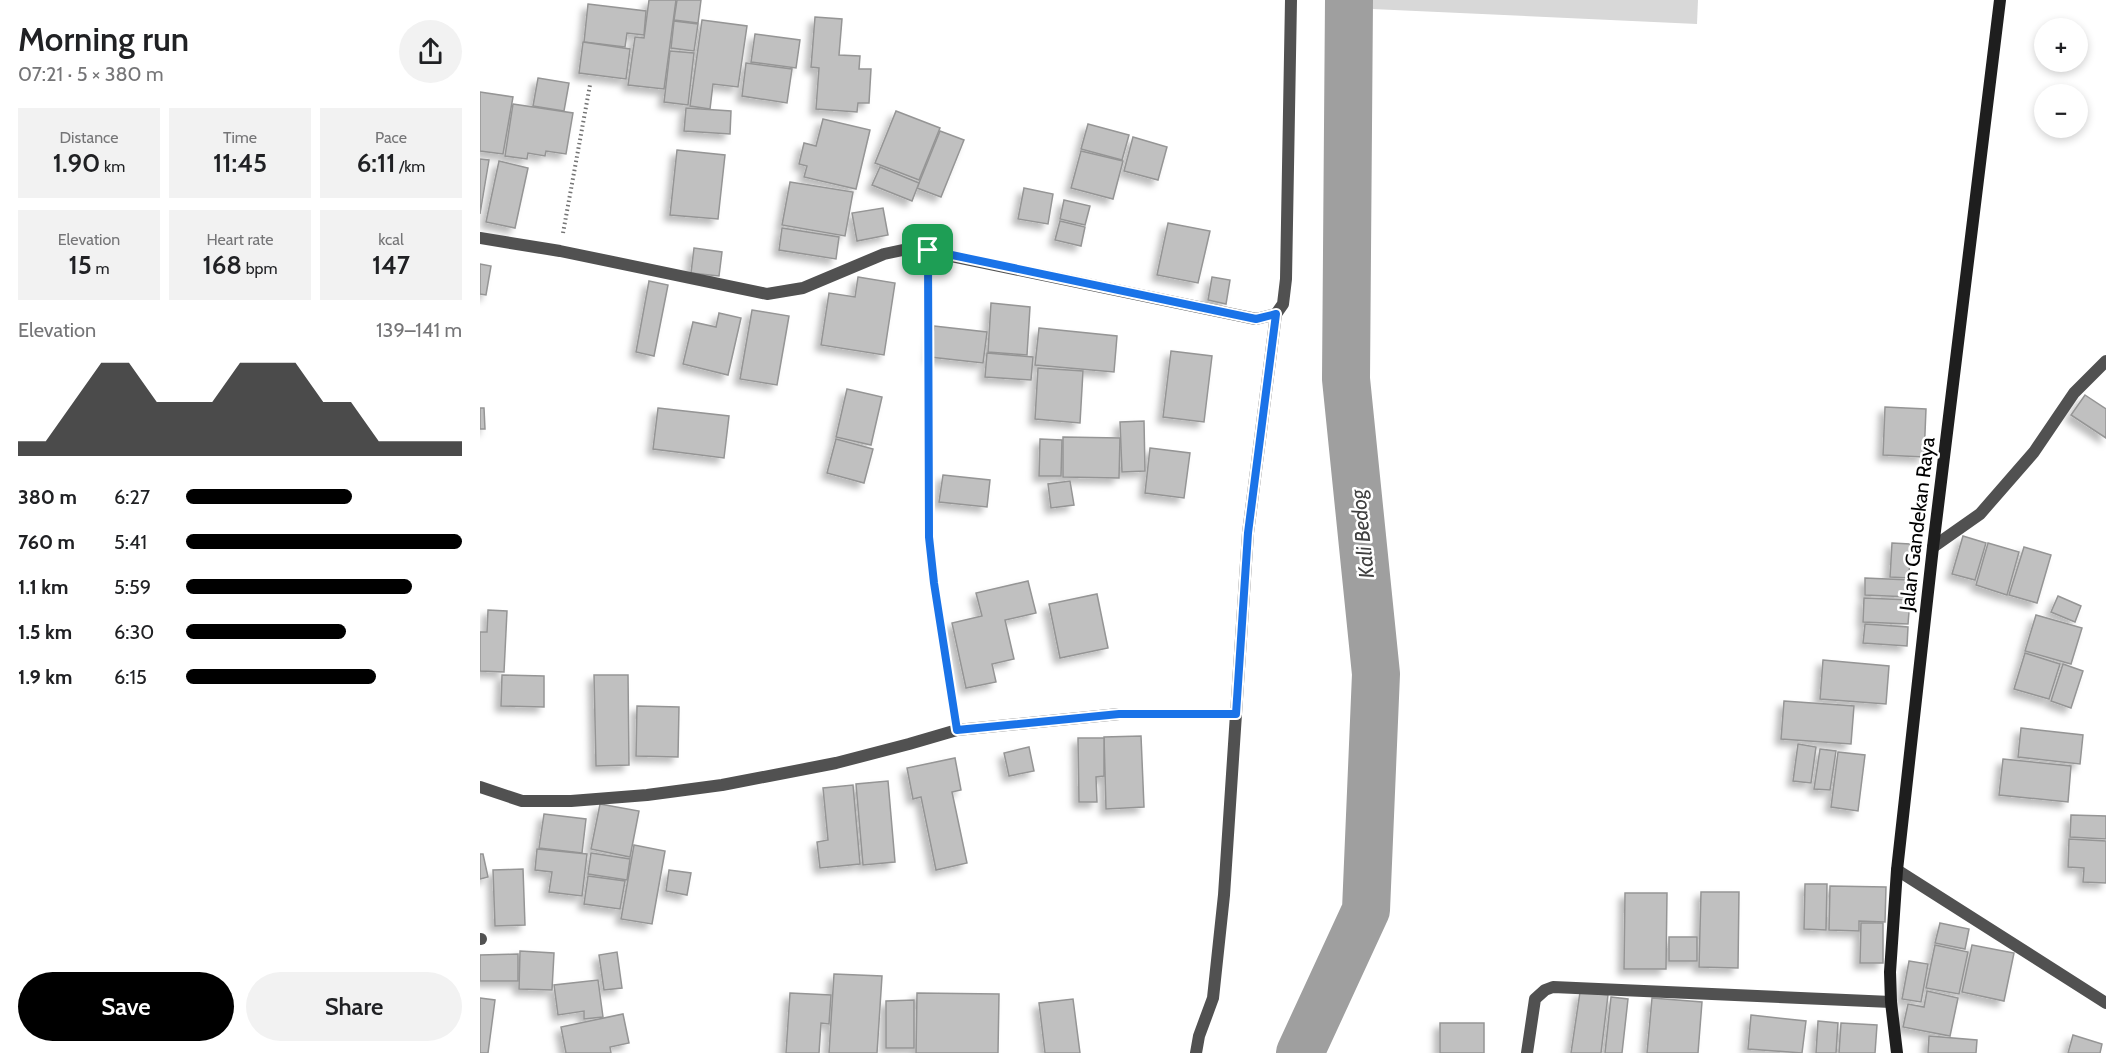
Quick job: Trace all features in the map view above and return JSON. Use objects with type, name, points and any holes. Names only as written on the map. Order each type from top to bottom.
[{"type":"street","points":[[1196,1053],[1199,1036],[1213,998],[1224,895],[1248,533],[1276,314],[1283,304],[1286,279],[1291,0]]},
{"type":"street","name":"Jalan Gandekan Raya","points":[[1897,1053],[1891,1002],[1891,940],[1897,870],[1933,547],[2000,0]]},
{"type":"street","points":[[480,238],[560,251],[767,294],[803,288],[884,254],[912,248],[1256,319],[1276,314]]},
{"type":"street","points":[[1933,547],[1980,514],[2034,452],[2074,393],[2106,361]]},
{"type":"street","points":[[480,787],[522,801],[571,801],[647,795],[722,785],[836,763],[957,730],[1119,714],[1236,714]]},
{"type":"street","points":[[1897,870],[2106,1003]]},
{"type":"street","points":[[1527,1053],[1535,999],[1545,990],[1553,987],[1891,1002]]},
{"type":"path","points":[[560,251],[590,85]]},
{"type":"path","points":[[928,250],[929,537],[957,730]]},
{"type":"shaded area","points":[[1373,0],[1698,0],[1697,24],[1372,9]]},
{"type":"building","points":[[649,0],[676,0],[664,89],[628,85],[635,37],[644,38]]},
{"type":"building","points":[[677,0],[701,0],[698,23],[674,20]]},
{"type":"building","points":[[588,4],[646,11],[644,35],[627,33],[625,47],[584,42]]},
{"type":"building","points":[[815,17],[842,19],[839,55],[860,56],[859,69],[871,69],[869,103],[858,103],[857,112],[816,109],[819,68],[811,67]]},
{"type":"building","points":[[702,20],[747,26],[738,87],[713,84],[710,109],[690,106]]},
{"type":"building","points":[[674,21],[698,24],[694,51],[671,48]]},
{"type":"building","points":[[755,34],[800,40],[796,68],[751,62]]},
{"type":"building","points":[[583,42],[630,49],[626,79],[579,73]]},
{"type":"building","points":[[670,51],[694,53],[688,105],[664,102]]},
{"type":"building","points":[[746,63],[792,69],[787,103],[742,96]]},
{"type":"building","points":[[538,78],[569,83],[564,111],[533,106]]},
{"type":"building","points":[[480,92],[513,97],[503,154],[480,151]]},
{"type":"building","points":[[513,104],[573,113],[566,154],[546,151],[545,156],[528,153],[527,159],[505,156]]},
{"type":"building","points":[[686,108],[731,111],[730,134],[684,131]]},
{"type":"building","points":[[896,111],[940,128],[919,180],[875,163]]},
{"type":"building","points":[[823,119],[870,130],[856,189],[804,177],[807,166],[799,164],[804,143],[816,146]]},
{"type":"building","points":[[1088,124],[1129,135],[1122,160],[1081,149]]},
{"type":"building","points":[[940,131],[964,140],[941,197],[917,188]]},
{"type":"building","points":[[1133,137],[1167,147],[1158,180],[1124,171]]},
{"type":"building","points":[[677,150],[725,155],[718,219],[670,215]]},
{"type":"building","points":[[1081,151],[1123,161],[1113,199],[1071,188]]},
{"type":"building","points":[[480,159],[489,160],[480,214]]},
{"type":"building","points":[[499,161],[528,168],[515,228],[486,222]]},
{"type":"building","points":[[880,167],[919,183],[912,201],[872,185]]},
{"type":"building","points":[[790,182],[853,192],[845,236],[782,225]]},
{"type":"building","points":[[1024,188],[1053,194],[1048,224],[1018,219]]},
{"type":"building","points":[[1064,200],[1090,206],[1085,225],[1060,219]]},
{"type":"building","points":[[883,208],[888,235],[857,241],[852,213]]},
{"type":"building","points":[[1060,221],[1085,227],[1081,246],[1055,240]]},
{"type":"building","points":[[1168,223],[1210,231],[1198,283],[1157,275]]},
{"type":"building","points":[[782,228],[839,237],[836,259],[779,250]]},
{"type":"building","points":[[694,248],[722,252],[719,276],[691,273]]},
{"type":"building","points":[[480,264],[491,266],[486,295],[480,294]]},
{"type":"building","points":[[858,277],[895,283],[884,355],[821,345],[829,293],[855,297]]},
{"type":"building","points":[[1212,277],[1230,280],[1226,304],[1208,300]]},
{"type":"building","points":[[649,281],[668,285],[654,356],[636,352]]},
{"type":"building","points":[[991,303],[1030,307],[1027,355],[988,352]]},
{"type":"building","points":[[752,310],[789,316],[777,385],[740,379]]},
{"type":"building","points":[[719,313],[741,318],[728,375],[683,364],[693,322],[716,327]]},
{"type":"building","points":[[934,326],[987,332],[983,363],[930,357]]},
{"type":"building","points":[[1039,328],[1117,336],[1114,372],[1035,365]]},
{"type":"building","points":[[1171,351],[1212,356],[1204,422],[1163,417]]},
{"type":"building","points":[[987,353],[1033,357],[1031,380],[985,377]]},
{"type":"building","points":[[1038,368],[1083,371],[1080,423],[1035,419]]},
{"type":"building","points":[[847,389],[882,397],[871,445],[836,437]]},
{"type":"building","points":[[2085,395],[2106,409],[2106,438],[2071,415]]},
{"type":"building","points":[[1885,407],[1926,409],[1924,457],[1883,455]]},
{"type":"building","points":[[480,408],[484,408],[485,429],[480,429]]},
{"type":"building","points":[[658,408],[729,416],[724,458],[653,449]]},
{"type":"building","points":[[1144,421],[1145,471],[1122,472],[1120,422]]},
{"type":"building","points":[[1063,437],[1120,438],[1119,478],[1063,477]]},
{"type":"building","points":[[836,439],[873,449],[864,483],[827,473]]},
{"type":"building","points":[[1040,439],[1062,440],[1061,476],[1039,476]]},
{"type":"building","points":[[1150,448],[1190,453],[1184,498],[1145,493]]},
{"type":"building","points":[[943,475],[990,480],[987,507],[939,502]]},
{"type":"building","points":[[1070,481],[1074,505],[1051,508],[1048,484]]},
{"type":"building","points":[[1963,536],[1986,543],[1975,580],[1952,574]]},
{"type":"building","points":[[1892,543],[1910,544],[1909,578],[1890,577]]},
{"type":"building","points":[[1988,543],[2019,552],[2007,595],[1976,585]]},
{"type":"building","points":[[2024,547],[2051,555],[2037,603],[2009,595]]},
{"type":"building","points":[[1865,578],[1910,580],[1910,597],[1865,595]]},
{"type":"building","points":[[1028,581],[1036,613],[1005,620],[1014,659],[992,664],[996,682],[966,688],[952,623],[982,616],[976,593]]},
{"type":"building","points":[[1097,594],[1108,648],[1060,658],[1049,604]]},
{"type":"building","points":[[2058,596],[2081,606],[2075,622],[2051,612]]},
{"type":"building","points":[[1864,598],[1910,600],[1908,624],[1863,622]]},
{"type":"building","points":[[488,610],[507,611],[504,672],[480,671],[480,632],[487,632]]},
{"type":"building","points":[[2036,615],[2082,628],[2071,664],[2025,651]]},
{"type":"building","points":[[1865,624],[1908,627],[1907,646],[1863,643]]},
{"type":"building","points":[[2025,653],[2060,664],[2049,699],[2014,689]]},
{"type":"building","points":[[1823,660],[1889,666],[1886,704],[1820,699]]},
{"type":"building","points":[[2063,664],[2083,671],[2071,708],[2051,701]]},
{"type":"building","points":[[502,675],[544,676],[544,707],[501,706]]},
{"type":"building","points":[[594,675],[628,675],[629,765],[596,766]]},
{"type":"building","points":[[1784,701],[1854,706],[1851,744],[1781,739]]},
{"type":"building","points":[[637,706],[679,707],[678,757],[636,756]]},
{"type":"building","points":[[2021,728],[2083,735],[2080,764],[2018,757]]},
{"type":"building","points":[[1141,736],[1144,807],[1106,809],[1104,737]]},
{"type":"building","points":[[1078,738],[1104,738],[1104,776],[1096,777],[1097,802],[1079,802]]},
{"type":"building","points":[[1798,744],[1816,747],[1811,783],[1793,781]]},
{"type":"building","points":[[1029,747],[1034,771],[1009,776],[1004,753]]},
{"type":"building","points":[[1820,749],[1836,751],[1830,790],[1814,789]]},
{"type":"building","points":[[1838,752],[1865,755],[1858,811],[1831,807]]},
{"type":"building","points":[[955,758],[961,790],[952,792],[967,863],[936,870],[921,797],[913,799],[907,768]]},
{"type":"building","points":[[2003,759],[2071,766],[2068,802],[1999,795]]},
{"type":"building","points":[[888,781],[895,862],[863,865],[856,784]]},
{"type":"building","points":[[853,785],[860,864],[820,868],[817,842],[828,840],[823,788]]},
{"type":"building","points":[[600,804],[639,811],[630,857],[591,849]]},
{"type":"building","points":[[544,814],[586,819],[582,853],[539,848]]},
{"type":"building","points":[[2071,815],[2106,816],[2106,839],[2070,837]]},
{"type":"building","points":[[2069,839],[2106,841],[2106,883],[2083,882],[2084,868],[2068,867]]},
{"type":"building","points":[[634,845],[665,851],[652,924],[621,919]]},
{"type":"building","points":[[537,849],[587,854],[582,896],[549,892],[552,872],[535,870]]},
{"type":"building","points":[[591,853],[630,859],[627,880],[588,874]]},
{"type":"building","points":[[480,854],[483,854],[488,877],[480,879]]},
{"type":"building","points":[[523,869],[525,925],[495,926],[493,870]]},
{"type":"building","points":[[669,870],[691,873],[687,895],[666,891]]},
{"type":"building","points":[[588,876],[625,881],[620,909],[584,904]]},
{"type":"building","points":[[1805,884],[1827,884],[1826,930],[1804,929]]},
{"type":"building","points":[[1830,886],[1886,887],[1885,922],[1859,921],[1859,931],[1829,930]]},
{"type":"building","points":[[1701,892],[1739,892],[1738,968],[1699,967]]},
{"type":"building","points":[[1625,893],[1667,893],[1666,969],[1624,969]]},
{"type":"building","points":[[1861,923],[1883,923],[1883,963],[1860,963]]},
{"type":"building","points":[[1940,923],[1969,929],[1965,949],[1935,943]]},
{"type":"building","points":[[1669,937],[1697,937],[1697,961],[1669,961]]},
{"type":"building","points":[[1935,945],[1968,952],[1959,994],[1926,988]]},
{"type":"building","points":[[1972,945],[2014,953],[2004,1001],[1962,992]]},
{"type":"building","points":[[520,951],[554,953],[552,990],[519,989]]},
{"type":"building","points":[[617,952],[622,988],[604,990],[599,955]]},
{"type":"building","points":[[518,954],[518,981],[480,981],[480,955]]},
{"type":"building","points":[[1909,961],[1928,964],[1921,1002],[1902,999]]},
{"type":"building","points":[[834,974],[882,976],[877,1053],[829,1053]]},
{"type":"building","points":[[598,980],[603,1017],[584,1019],[584,1011],[558,1015],[554,985]]},
{"type":"building","points":[[1927,991],[1958,998],[1950,1036],[1903,1027],[1908,1004],[1924,1007]]},
{"type":"building","points":[[1580,992],[1608,995],[1601,1053],[1571,1053]]},
{"type":"building","points":[[790,993],[831,995],[829,1024],[821,1023],[819,1053],[786,1053]]},
{"type":"building","points":[[917,993],[999,994],[998,1053],[916,1053]]},
{"type":"building","points":[[1611,997],[1628,999],[1622,1053],[1605,1053]]},
{"type":"building","points":[[480,998],[495,1000],[488,1053],[480,1053]]},
{"type":"building","points":[[1652,998],[1702,1002],[1698,1053],[1647,1053]]},
{"type":"building","points":[[1073,999],[1080,1053],[1045,1053],[1039,1003]]},
{"type":"building","points":[[914,1000],[914,1048],[886,1048],[886,1001]]},
{"type":"building","points":[[623,1014],[629,1043],[610,1047],[611,1053],[566,1053],[561,1027]]},
{"type":"building","points":[[1751,1015],[1806,1021],[1802,1053],[1748,1049]]},
{"type":"building","points":[[1818,1021],[1838,1023],[1836,1053],[1816,1053]]},
{"type":"building","points":[[1440,1023],[1484,1023],[1484,1053],[1440,1053]]},
{"type":"building","points":[[1841,1023],[1877,1025],[1875,1053],[1839,1053]]},
{"type":"building","points":[[2073,1035],[2102,1044],[2100,1053],[2068,1053]]},
{"type":"building","points":[[1929,1036],[1977,1040],[1976,1053],[1928,1053]]},
{"type":"waterway","name":"Kali Bedog","points":[[1300,1053],[1366,910],[1376,674],[1346,379],[1349,0]]},
{"type":"route","points":[[928,250],[1256,319],[1276,314],[1248,533],[1236,714],[1119,714],[957,730],[929,537],[928,250]]}]
